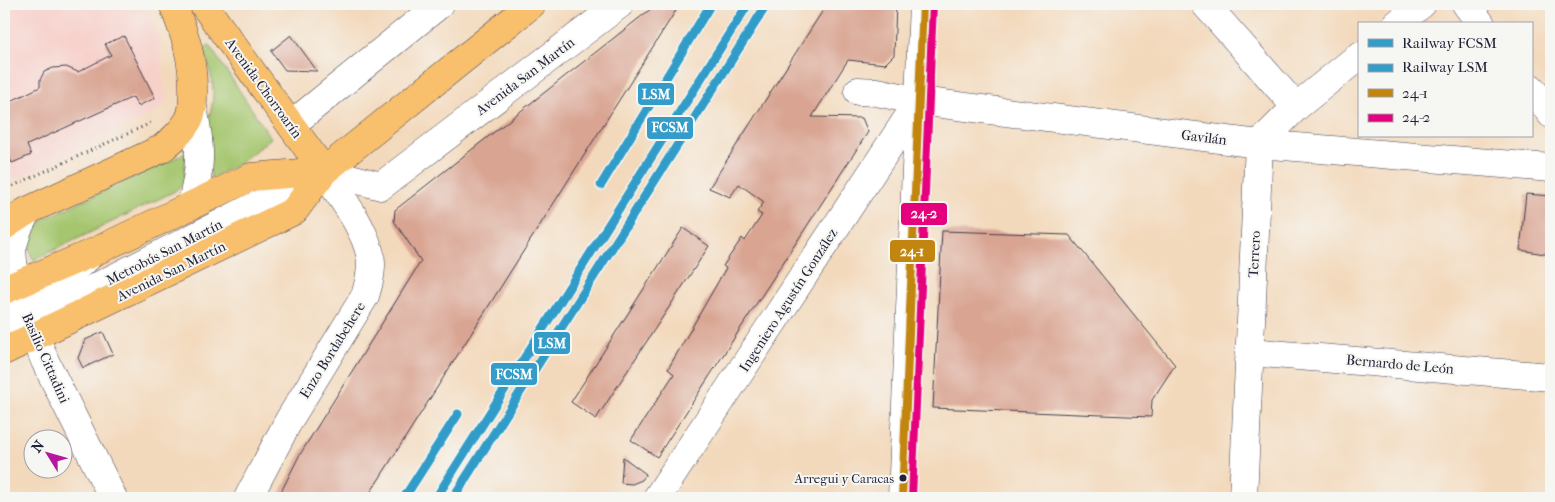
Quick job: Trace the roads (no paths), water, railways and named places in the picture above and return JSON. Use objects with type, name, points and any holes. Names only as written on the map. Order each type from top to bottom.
[{"type":"main road","points":[[4,226],[27,211],[160,149],[178,135],[189,120],[193,108],[193,68],[189,46],[173,4]]},
{"type":"main road","name":"Avenida Chorroarín","points":[[203,4],[324,171]]},
{"type":"main road","name":"Avenida San Martín","points":[[18,309],[294,211],[324,171],[532,4]]},
{"type":"main road","name":"Avenida San Martín","points":[[4,351],[18,309],[94,252],[251,177],[324,171]]},
{"type":"street","points":[[291,125],[440,4]]},
{"type":"street","name":"Avenida San Martín","points":[[324,171],[381,186],[620,4]]},
{"type":"street","points":[[902,498],[923,4]]},
{"type":"street","points":[[1205,4],[1296,107]]},
{"type":"street","points":[[1400,22],[1422,4]]},
{"type":"street","points":[[1466,4],[1480,22]]},
{"type":"street","points":[[1259,144],[1296,107],[1358,57]]},
{"type":"street","points":[[1532,89],[1551,114]]},
{"type":"street","name":"Gavilán","points":[[858,91],[877,92],[919,101],[1259,144],[1551,168]]},
{"type":"street","name":"Ingeniero Agustín González","points":[[657,498],[919,101]]},
{"type":"street","points":[[191,205],[199,173],[200,141],[193,108]]},
{"type":"street","name":"Terrero","points":[[1243,498],[1259,144]]},
{"type":"street","name":"Enzo Bordabehere","points":[[248,498],[289,420],[366,296],[371,268],[370,254],[362,231],[324,171]]},
{"type":"street","name":"Basilio Cittadini","points":[[27,211],[18,229],[12,249],[12,267],[18,309],[113,498]]},
{"type":"street","points":[[4,334],[18,309]]},
{"type":"street","name":"Bernardo de León","points":[[1250,352],[1551,376]]},
{"type":"rail line","name":"LSM","points":[[601,185],[711,4]]},
{"type":"rail line","name":"FCSM","points":[[436,498],[748,4]]},
{"type":"rail line","name":"LSM","points":[[453,498],[767,4]]},
{"type":"rail line","name":"LSM","points":[[404,498],[458,414]]},
{"type":"place","name":"Arregui y Caracas","points":[[903,478]]}]
